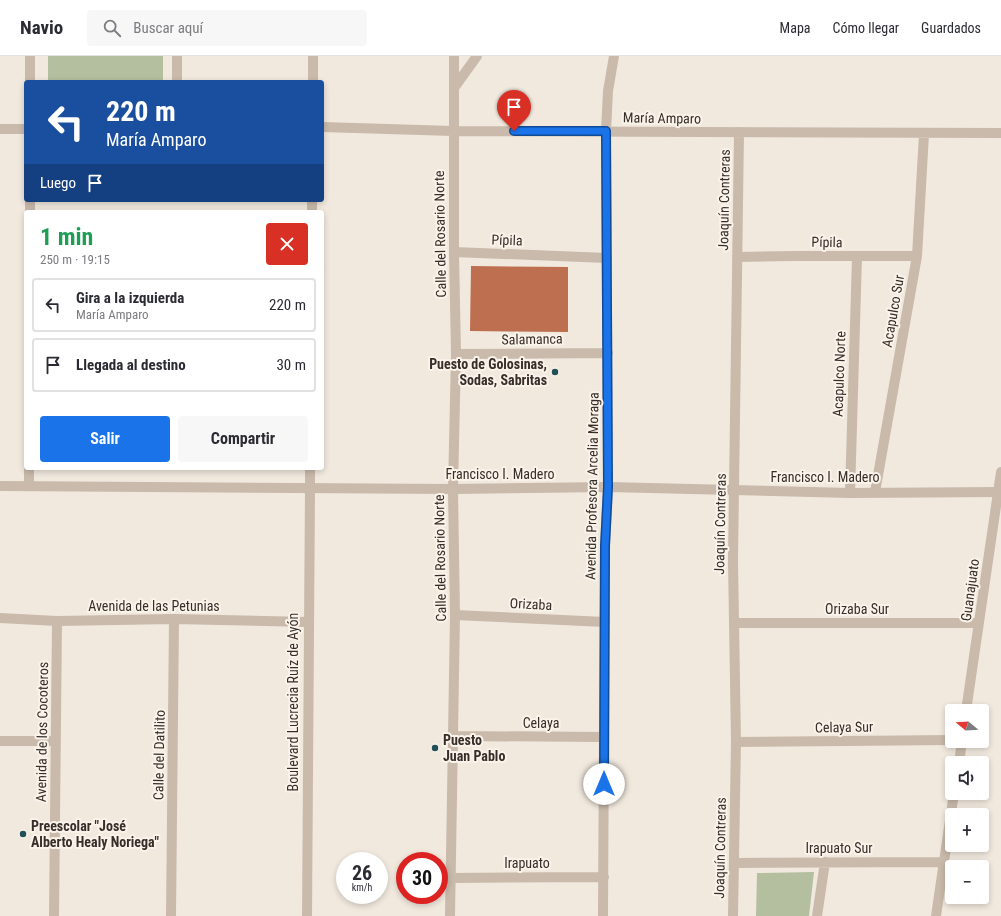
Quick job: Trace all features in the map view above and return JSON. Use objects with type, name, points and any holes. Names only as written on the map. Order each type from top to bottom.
[{"type":"street","points":[[30,56],[30,80]]},
{"type":"street","points":[[177,56],[177,80]]},
{"type":"street","points":[[313,56],[313,80]]},
{"type":"street","name":"Calle del Rosario Norte","points":[[450,916],[455,615],[453,489],[456,354],[453,131],[454,56]]},
{"type":"street","points":[[454,88],[478,56]]},
{"type":"street","name":"Avenida Profesora Arcelia Moraga","points":[[603,916],[605,546],[608,487],[606,131],[608,91],[614,56]]},
{"type":"street","name":"María Amparo","points":[[324,127],[453,131],[924,134],[1001,133]]},
{"type":"street","points":[[0,129],[24,129]]},
{"type":"street","name":"Joaquín Contreras","points":[[733,916],[736,742],[733,561],[739,132]]},
{"type":"street","name":"Acapulco Sur","points":[[875,492],[917,256],[924,134]]},
{"type":"street","name":"Pípila","points":[[454,252],[607,258]]},
{"type":"street","name":"Pípila","points":[[738,257],[917,256]]},
{"type":"street","name":"Acapulco Norte","points":[[850,493],[857,257]]},
{"type":"street","name":"Salamanca","points":[[456,354],[608,353]]},
{"type":"street","points":[[29,470],[29,486]]},
{"type":"street","name":"Boulevard Lucrecia Ruíz de Ayón","points":[[307,916],[310,470]]},
{"type":"street","name":"Guanajuato","points":[[967,704],[1001,472]]},
{"type":"street","name":"Francisco I. Madero","points":[[0,486],[453,489],[608,487],[850,493],[999,492]]},
{"type":"street","name":"Orizaba","points":[[455,615],[605,622]]},
{"type":"street","name":"Avenida de las Petunias","points":[[0,618],[57,621],[174,619],[308,622]]},
{"type":"street","name":"Calle del Datilito","points":[[171,916],[174,619]]},
{"type":"street","name":"Avenida de los Cocoteros","points":[[54,916],[57,621]]},
{"type":"street","name":"Orizaba Sur","points":[[734,623],[979,623]]},
{"type":"street","name":"Celaya","points":[[453,736],[604,737]]},
{"type":"street","name":"Celaya Sur","points":[[736,742],[945,740]]},
{"type":"street","points":[[0,741],[56,741]]},
{"type":"street","points":[[936,916],[953,800]]},
{"type":"street","points":[[817,916],[825,862]]},
{"type":"street","name":"Irapuato Sur","points":[[734,863],[943,862]]},
{"type":"street","name":"Irapuato","points":[[450,878],[604,877]]},
{"type":"green space","points":[[48,56],[163,56],[163,80],[48,80]]},
{"type":"green space","points":[[814,872],[809,916],[756,916],[757,873]]},
{"type":"building","points":[[471,266],[568,267],[568,332],[470,331]]},
{"type":"place","name":"Puesto de Golosinas, Sodas, Sabritas","points":[[555,372]]},
{"type":"place","name":"Puesto Juan Pablo","points":[[435,748]]},
{"type":"place","name":"Preescolar \"José Alberto Healy Noriega\"","points":[[23,834]]},
{"type":"route","points":[[514,131],[606,131],[608,487],[605,546],[604,784]]}]
